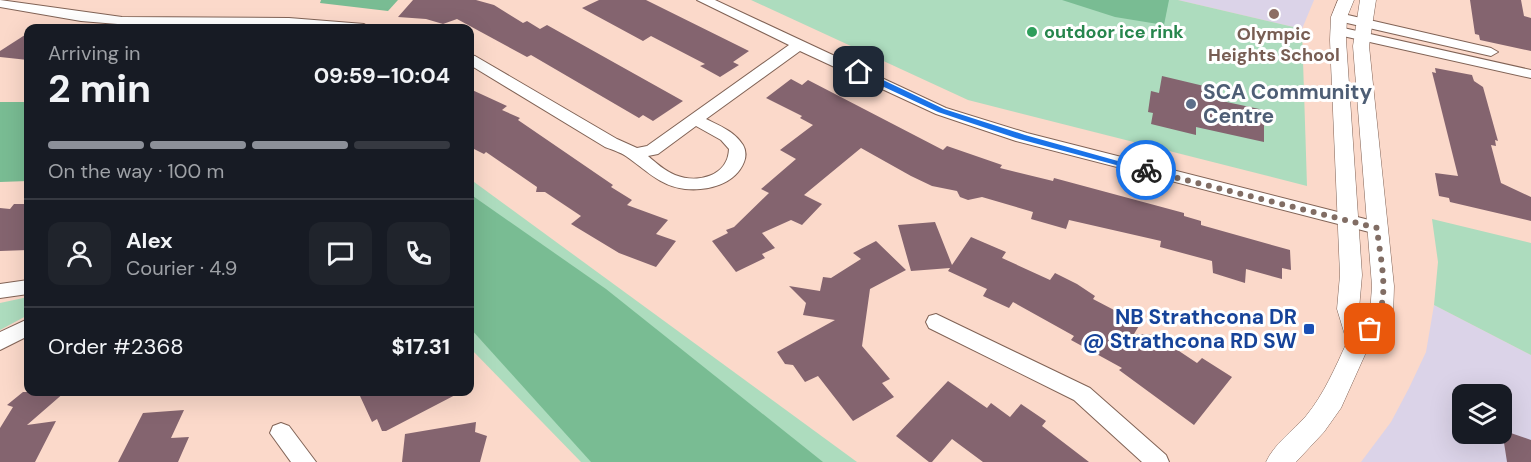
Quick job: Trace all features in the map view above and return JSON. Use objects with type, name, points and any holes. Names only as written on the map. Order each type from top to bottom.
[{"type":"street","points":[[704,0],[941,111],[1022,137],[1377,228]]},
{"type":"street","points":[[1346,0],[1339,24],[1351,275],[1348,309],[1359,342]]},
{"type":"street","points":[[1279,462],[1308,432],[1332,400],[1359,342],[1381,317],[1383,286],[1375,186],[1364,101],[1363,30],[1368,0]]},
{"type":"street","points":[[0,3],[56,13],[139,22],[283,21],[318,24]]},
{"type":"street","points":[[1339,24],[1531,74]]},
{"type":"street","points":[[1363,30],[1531,61]]},
{"type":"street","points":[[635,154],[652,150],[799,45]]},
{"type":"street","points":[[474,61],[610,143],[635,154],[653,170],[672,180],[691,184],[719,179],[736,162],[737,148],[727,136],[697,120]]},
{"type":"street","points":[[0,291],[24,288]]},
{"type":"street","points":[[936,322],[1082,394],[1158,462]]},
{"type":"street","points":[[0,342],[24,329]]},
{"type":"street","points":[[281,433],[305,462]]},
{"type":"shaded area","name":"Olympic Heights School","points":[[1178,0],[1314,0],[1302,29]]},
{"type":"shaded area","points":[[1434,305],[1531,355],[1531,462],[1361,462],[1391,422],[1426,352]]},
{"type":"green space","points":[[321,0],[398,0],[388,11],[320,3]]},
{"type":"green space","points":[[751,0],[1178,0],[1302,29],[1307,186],[968,100]]},
{"type":"green space","points":[[1062,0],[1169,0],[1164,25],[1115,17]]},
{"type":"green space","points":[[0,102],[24,102],[24,181],[0,182]]},
{"type":"green space","points":[[474,182],[857,462],[581,462],[474,352]]},
{"type":"green space","points":[[474,197],[606,289],[823,462],[591,462],[474,332]]},
{"type":"green space","points":[[1432,219],[1531,243],[1531,355],[1434,305],[1438,262]]},
{"type":"green space","points":[[24,298],[24,317],[0,330],[0,303]]},
{"type":"building","points":[[413,0],[476,0],[494,5],[523,23],[527,21],[540,29],[547,25],[683,101],[653,121],[643,115],[639,118],[531,55],[527,57],[474,28],[474,24],[466,24],[457,19],[443,24],[426,19],[398,17]]},
{"type":"building","points":[[599,0],[646,0],[749,51],[733,62],[739,65],[720,77],[700,66],[705,64],[651,36],[643,41],[582,8]]},
{"type":"building","points":[[1470,0],[1521,0],[1524,16],[1531,18],[1531,51],[1480,40],[1479,35],[1475,34]]},
{"type":"building","points":[[24,36],[24,60],[0,57],[0,51]]},
{"type":"building","points":[[1435,68],[1472,75],[1474,81],[1483,87],[1498,141],[1495,140],[1496,146],[1491,145],[1501,183],[1531,197],[1531,221],[1450,202],[1449,198],[1439,196],[1435,173],[1458,176],[1432,72],[1436,73]]},
{"type":"building","name":"SCA Community Centre","points":[[1162,76],[1204,86],[1203,97],[1264,110],[1264,142],[1196,127],[1196,135],[1151,124],[1153,113],[1148,112],[1151,91],[1159,93]]},
{"type":"building","points":[[791,79],[802,85],[808,80],[943,150],[947,146],[1002,165],[1000,168],[1053,181],[1054,178],[1184,213],[1184,216],[1201,221],[1201,225],[1290,250],[1291,270],[1282,268],[1282,279],[1246,269],[1245,283],[1213,273],[1212,261],[1160,247],[1161,241],[1069,220],[1066,229],[1031,219],[1033,212],[982,197],[968,200],[960,197],[957,191],[932,186],[911,176],[861,148],[804,195],[822,204],[802,225],[791,220],[762,233],[775,248],[762,254],[765,258],[736,272],[712,241],[728,233],[726,230],[734,227],[769,193],[761,189],[796,159],[780,150],[813,125],[800,118],[802,116],[766,98]]},
{"type":"building","points":[[474,91],[507,106],[502,110],[520,118],[518,120],[613,185],[611,187],[632,200],[627,205],[668,220],[656,234],[676,241],[656,267],[619,253],[571,224],[581,216],[545,192],[536,192],[537,187],[486,152],[484,154],[474,149]]},
{"type":"building","points":[[14,204],[24,204],[24,250],[0,251],[0,208],[10,209]]},
{"type":"building","points":[[935,222],[952,265],[971,237],[1006,252],[1002,258],[1050,280],[1055,273],[1077,284],[1095,296],[1093,299],[1114,310],[1128,313],[1130,318],[1140,324],[1134,334],[1163,335],[1173,343],[1176,349],[1197,363],[1202,358],[1232,377],[1194,425],[1119,370],[1122,368],[1071,340],[1074,336],[1013,302],[1009,308],[983,296],[987,289],[948,271],[950,268],[911,271],[898,225]]},
{"type":"building","points":[[876,241],[906,270],[870,289],[862,346],[890,379],[882,383],[894,397],[853,421],[818,376],[805,382],[793,365],[785,364],[777,352],[835,320],[803,315],[806,303],[789,286],[820,291],[823,277],[831,278],[861,259],[853,253]]},
{"type":"building","points":[[948,381],[987,408],[991,403],[1010,417],[1021,404],[1046,421],[1042,426],[1089,462],[983,462],[952,439],[932,462],[929,462],[896,436]]},
{"type":"building","points":[[23,392],[24,396],[60,396],[27,425],[56,421],[35,462],[0,462],[0,428],[13,407],[7,405]]},
{"type":"building","points":[[360,396],[453,396],[386,431],[382,431],[377,419],[372,422]]},
{"type":"building","points":[[184,410],[171,438],[189,437],[178,462],[118,462],[143,413]]},
{"type":"building","points":[[476,422],[475,432],[487,436],[480,462],[402,462],[405,434]]},
{"type":"building","points":[[1512,433],[1531,440],[1531,462],[1507,462],[1504,444],[1512,444]]},
{"type":"way so far","points":[[1146,170],[1377,228],[1383,286],[1381,317],[1370,329]]},
{"type":"place","name":"Olympic Heights School","points":[[1274,14]]},
{"type":"place","name":"outdoor ice rink","points":[[1032,32]]},
{"type":"place","name":"SCA Community Centre","points":[[1191,104]]},
{"type":"place","name":"NB Strathcona DR @ Strathcona RD SW","points":[[1309,329]]},
{"type":"route","points":[[859,72],[941,111],[1022,137],[1146,170]]}]
